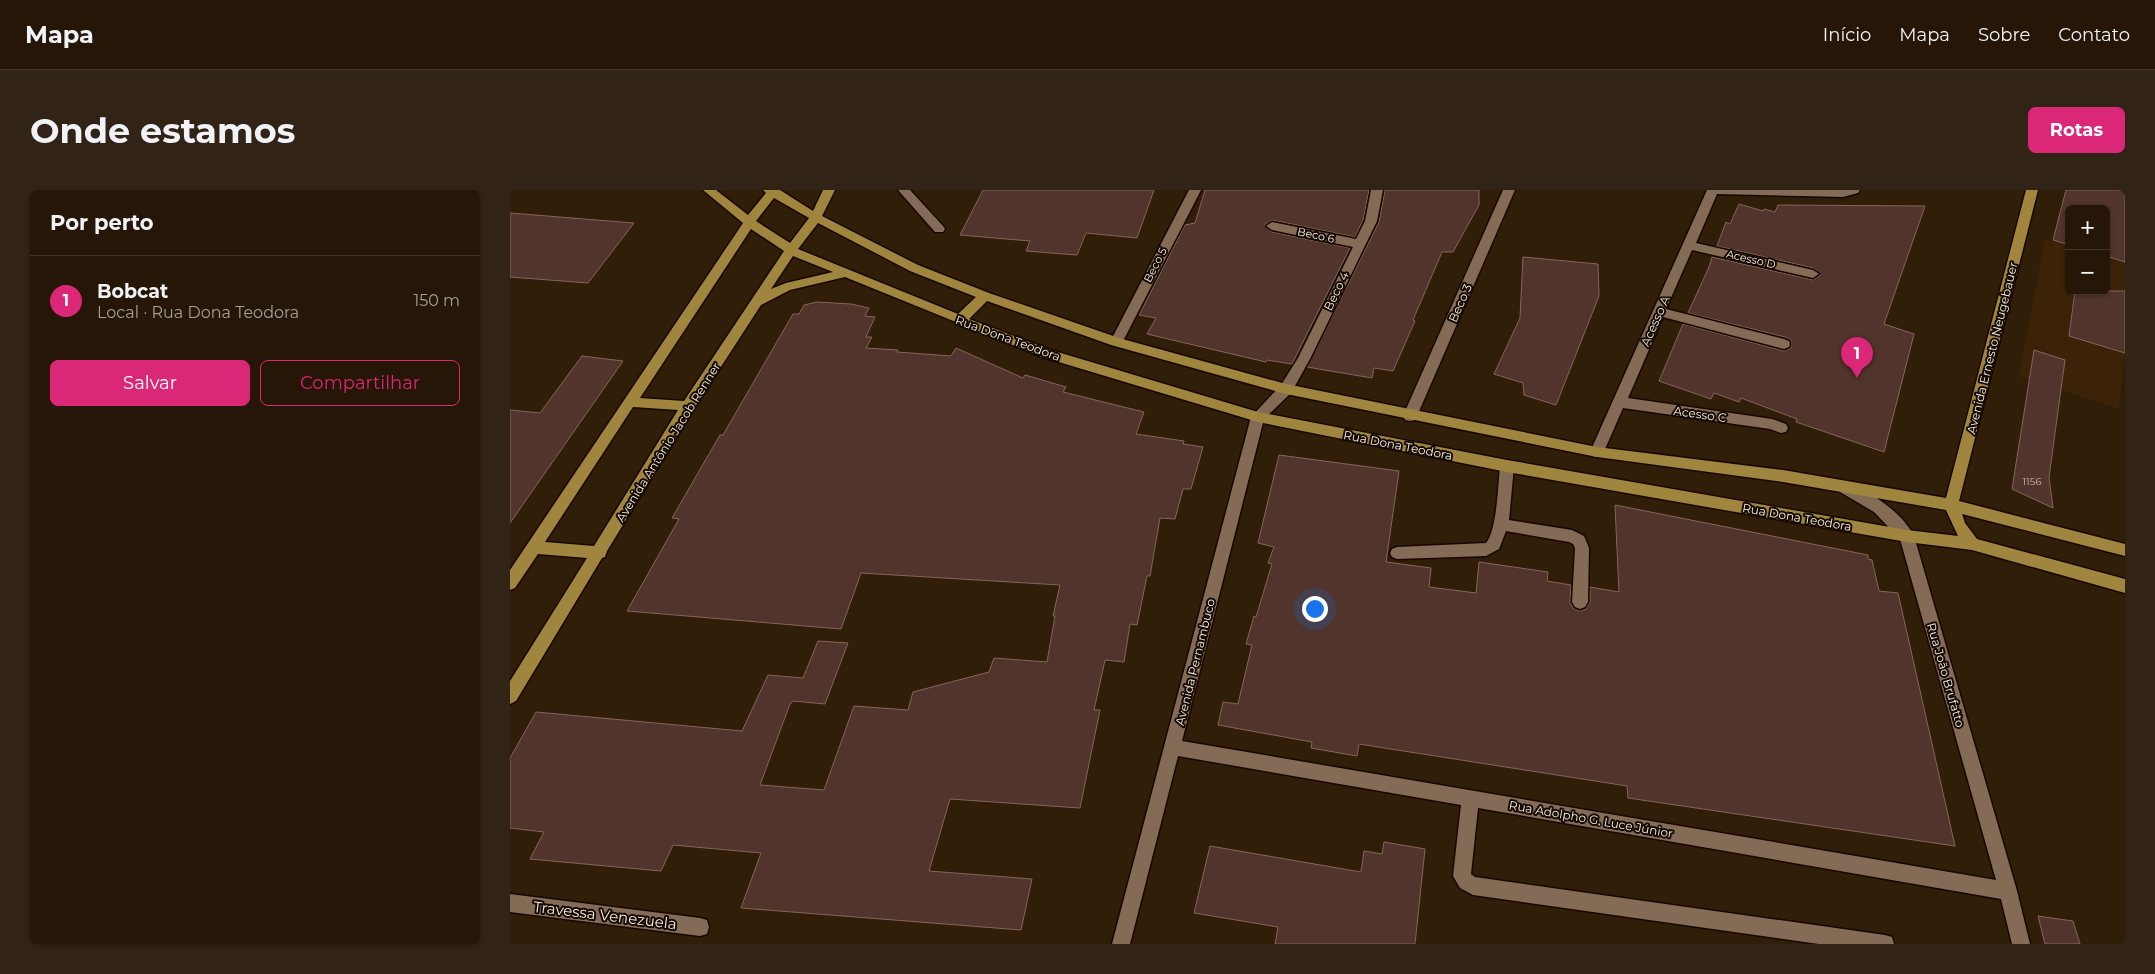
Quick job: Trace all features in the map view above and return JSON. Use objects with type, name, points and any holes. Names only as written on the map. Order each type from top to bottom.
[{"type":"main road","name":"Rua Dona Teodora","points":[[709,190],[749,222],[792,250],[846,273],[1047,354],[1258,417],[1507,466],[1907,536],[1972,544],[2125,586]]},
{"type":"main road","name":"Avenida Antônio Jacob Renner","points":[[510,696],[600,553],[688,406],[792,250],[816,218],[829,190]]},
{"type":"main road","name":"Avenida Ernesto Neugebauer","points":[[1951,505],[2032,190]]},
{"type":"main road","points":[[510,583],[749,222],[772,191],[816,218],[914,268],[986,296],[1116,342],[1286,390],[1597,452],[1783,476],[1951,505],[2125,550]]},
{"type":"main road","points":[[756,303],[786,287],[846,273]]},
{"type":"main road","points":[[960,320],[986,296]]},
{"type":"main road","points":[[630,402],[688,406]]},
{"type":"main road","points":[[1951,505],[1959,526],[1972,544]]},
{"type":"main road","points":[[534,548],[600,553]]},
{"type":"street","points":[[904,190],[939,229]]},
{"type":"street","name":"Beco 5","points":[[1116,342],[1195,190]]},
{"type":"street","name":"Beco 4","points":[[1286,390],[1304,359],[1370,221],[1377,190]]},
{"type":"street","name":"Beco 3","points":[[1410,416],[1509,190]]},
{"type":"street","name":"Acesso A","points":[[1597,452],[1715,190],[1843,193],[1854,190]]},
{"type":"street","name":"Beco 6","points":[[1272,226],[1359,244]]},
{"type":"street","name":"Acesso D","points":[[1689,245],[1813,274]]},
{"type":"street","points":[[1659,312],[1784,344]]},
{"type":"street","points":[[1258,417],[1286,390]]},
{"type":"street","name":"Acesso C","points":[[1619,402],[1772,424],[1781,428]]},
{"type":"street","name":"Avenida Pernambuco","points":[[1121,944],[1174,747],[1258,417]]},
{"type":"street","points":[[1398,553],[1486,550],[1492,547],[1496,541],[1507,466]]},
{"type":"street","name":"Rua João Brufatto","points":[[1845,488],[1892,517],[1907,536],[2008,891],[2021,944]]},
{"type":"street","points":[[1499,524],[1572,536],[1579,540],[1582,548],[1580,602]]},
{"type":"street","name":"Rua Adolpho G. Luce Júnior","points":[[1174,747],[2008,891]]},
{"type":"street","points":[[1470,798],[1462,876],[1466,882],[1473,886],[1884,944]]},
{"type":"street","name":"Travessa Venezuela","points":[[510,902],[700,927]]},
{"type":"shaded area","points":[[2045,239],[2065,245],[2065,295],[2110,295],[2110,258],[2125,262],[2125,353],[2119,409],[2019,376]]},
{"type":"building","points":[[983,190],[1154,190],[1137,238],[1086,233],[1077,255],[1026,251],[1030,241],[960,235]]},
{"type":"building","points":[[1205,190],[1369,190],[1363,220],[1355,237],[1272,220],[1264,225],[1272,232],[1350,248],[1292,364],[1267,360],[1266,362],[1147,334],[1156,318],[1139,315],[1185,225],[1195,223]]},
{"type":"building","points":[[1385,190],[1479,190],[1479,205],[1453,252],[1442,252],[1393,371],[1374,368],[1372,378],[1307,367],[1379,222]]},
{"type":"building","points":[[2066,190],[2125,190],[2125,262],[2110,257],[2110,205],[2065,205],[2065,244],[2053,240]]},
{"type":"building","points":[[1739,204],[1763,211],[1764,209],[1775,212],[1778,205],[1925,206],[1884,324],[1914,334],[1884,452],[1796,422],[1797,419],[1741,398],[1739,402],[1714,393],[1711,399],[1659,381],[1683,324],[1784,351],[1791,348],[1791,340],[1785,337],[1688,313],[1712,257],[1813,280],[1821,275],[1813,268],[1717,246],[1726,222],[1730,224]]},
{"type":"building","points":[[510,213],[634,223],[588,283],[510,277]]},
{"type":"building","points":[[1523,257],[1598,264],[1599,296],[1556,405],[1524,395],[1523,383],[1494,374],[1520,318]]},
{"type":"building","points":[[2110,291],[2125,291],[2125,353],[2069,336],[2074,295],[2110,295]]},
{"type":"building","points":[[817,302],[851,304],[869,308],[865,316],[875,317],[866,337],[872,337],[866,348],[951,356],[956,348],[1023,378],[1025,375],[1066,387],[1063,392],[1144,412],[1136,434],[1184,441],[1183,444],[1203,447],[1191,489],[1183,489],[1175,519],[1160,518],[1150,576],[1147,576],[1137,625],[1130,624],[1124,662],[1105,660],[1094,710],[1100,710],[1080,808],[950,799],[929,871],[1032,879],[1021,930],[741,908],[761,853],[673,845],[661,871],[530,859],[544,832],[510,828],[510,758],[536,712],[742,731],[768,675],[803,678],[818,641],[848,643],[825,704],[793,701],[790,704],[760,785],[824,790],[854,706],[908,710],[913,692],[989,672],[994,658],[1047,662],[1055,616],[1053,616],[1060,585],[861,573],[841,629],[627,611],[679,519],[672,518],[720,435],[723,435],[793,314],[799,314],[804,305]]},
{"type":"building","points":[[2034,350],[2065,360],[2049,477],[2053,508],[2012,489]]},
{"type":"building","points":[[582,356],[623,361],[510,523],[510,410],[540,413]]},
{"type":"building","points":[[1279,455],[1399,471],[1386,562],[1431,568],[1429,587],[1476,593],[1479,562],[1548,572],[1547,581],[1571,585],[1570,602],[1573,608],[1579,611],[1586,609],[1590,602],[1590,587],[1619,592],[1615,505],[1868,555],[1868,559],[1872,560],[1879,591],[1898,593],[1955,846],[1628,798],[1627,786],[1359,744],[1357,756],[1311,748],[1312,742],[1218,725],[1223,702],[1238,704],[1252,645],[1246,644],[1272,564],[1268,563],[1274,547],[1258,543]]},
{"type":"building","points":[[1384,842],[1425,849],[1415,944],[1275,944],[1278,927],[1194,913],[1210,846],[1361,872],[1364,851],[1382,854]]},
{"type":"building","points":[[2038,916],[2073,921],[2080,944],[2045,944]]},
{"type":"place","name":"Bobcat","points":[[1857,378]]}]
